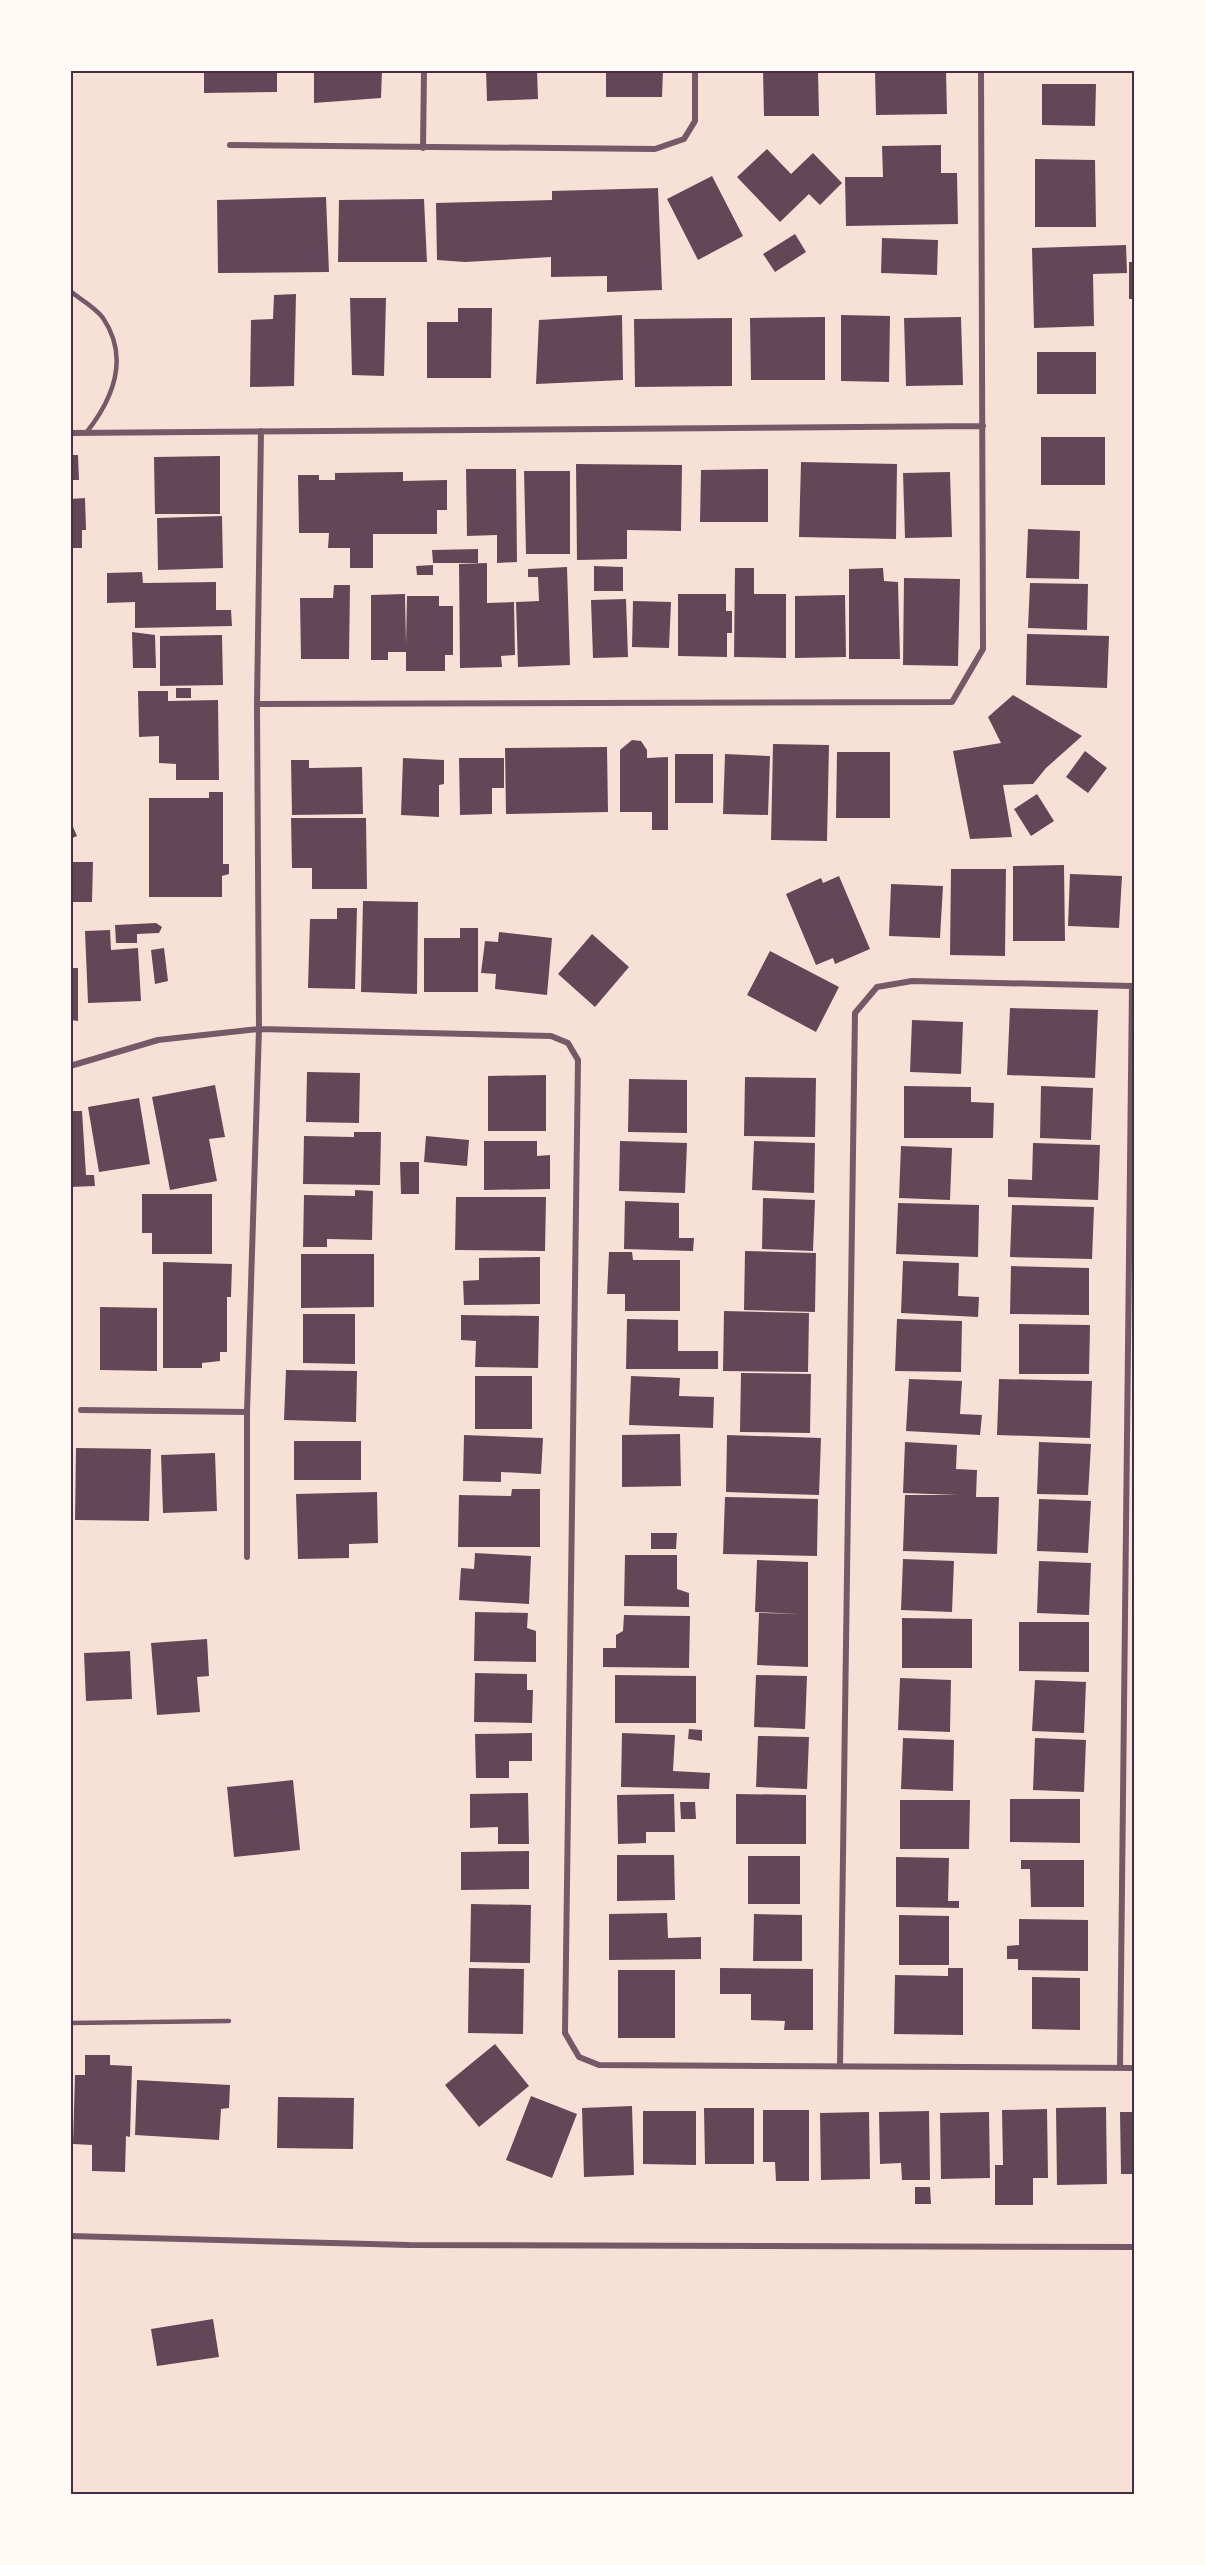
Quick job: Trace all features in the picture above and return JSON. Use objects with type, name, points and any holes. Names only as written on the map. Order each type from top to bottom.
[{"type":"street","points":[[423,148],[424,70]]},
{"type":"street","points":[[230,145],[655,149],[684,139],[695,122],[695,70]]},
{"type":"street","points":[[257,704],[952,702],[983,649],[981,70]]},
{"type":"street","points":[[70,433],[983,426]]},
{"type":"street","points":[[247,1557],[248,1412],[259,1029],[257,704],[261,431]]},
{"type":"street","points":[[840,2066],[855,1013],[877,987],[912,981],[1132,986],[1120,2068]]},
{"type":"street","points":[[70,1066],[158,1040],[259,1029],[551,1036],[568,1043],[578,1060],[565,2033],[579,2057],[599,2065],[1134,2068]]},
{"type":"street","points":[[81,1410],[248,1412]]},
{"type":"street","points":[[70,2236],[409,2245],[1134,2247]]},
{"type":"lane","points":[[70,291],[102,316],[116,345],[116,375],[104,410],[86,433]]},
{"type":"lane","points":[[70,2023],[229,2021]]},
{"type":"building","points":[[204,70],[277,70],[277,92],[204,93]]},
{"type":"building","points":[[314,70],[382,70],[381,98],[314,103]]},
{"type":"building","points":[[486,70],[537,70],[538,99],[487,101]]},
{"type":"building","points":[[606,70],[663,70],[662,97],[606,97]]},
{"type":"building","points":[[763,70],[818,70],[819,116],[764,116]]},
{"type":"building","points":[[875,70],[946,70],[947,114],[876,115]]},
{"type":"building","points":[[1042,84],[1096,84],[1095,126],[1042,125]]},
{"type":"building","points":[[941,145],[941,173],[957,173],[958,224],[846,226],[845,177],[883,177],[882,146]]},
{"type":"building","points":[[767,149],[791,174],[813,153],[842,183],[820,205],[809,194],[780,222],[737,177]]},
{"type":"building","points":[[1035,159],[1095,160],[1096,227],[1035,227]]},
{"type":"building","points":[[712,176],[743,236],[698,260],[667,199]]},
{"type":"building","points":[[658,188],[662,290],[607,292],[607,276],[551,277],[551,257],[465,262],[437,260],[436,203],[552,200],[552,191]]},
{"type":"building","points":[[326,197],[329,272],[218,273],[217,200]]},
{"type":"building","points":[[424,199],[427,262],[338,262],[339,200]]},
{"type":"building","points":[[795,234],[806,252],[775,272],[763,254]]},
{"type":"building","points":[[882,238],[938,240],[937,275],[881,273]]},
{"type":"building","points":[[1126,245],[1127,273],[1093,274],[1094,326],[1034,328],[1032,248]]},
{"type":"building","points":[[1129,262],[1134,262],[1134,299],[1129,299]]},
{"type":"building","points":[[296,294],[294,386],[250,387],[251,320],[273,319],[274,295]]},
{"type":"building","points":[[350,298],[386,298],[384,376],[352,375]]},
{"type":"building","points":[[458,308],[492,308],[491,378],[427,378],[427,322],[458,322]]},
{"type":"building","points":[[622,315],[623,380],[536,384],[539,320]]},
{"type":"building","points":[[841,315],[890,316],[889,382],[841,381]]},
{"type":"building","points":[[825,317],[825,380],[751,380],[750,318]]},
{"type":"building","points":[[961,317],[963,385],[906,386],[904,318]]},
{"type":"building","points":[[732,318],[732,386],[635,387],[634,319]]},
{"type":"building","points":[[1037,352],[1096,352],[1096,394],[1037,394]]},
{"type":"building","points":[[1041,437],[1105,437],[1105,485],[1041,485]]},
{"type":"building","points":[[70,455],[78,455],[79,480],[70,480]]},
{"type":"building","points":[[220,456],[220,514],[155,514],[154,457]]},
{"type":"building","points":[[801,462],[897,464],[896,539],[799,537]]},
{"type":"building","points":[[576,464],[682,465],[681,531],[627,530],[627,559],[577,560]]},
{"type":"building","points":[[466,469],[516,469],[517,562],[497,563],[497,535],[467,536]]},
{"type":"building","points":[[768,469],[768,522],[700,522],[701,470]]},
{"type":"building","points":[[524,471],[570,471],[570,554],[526,554]]},
{"type":"building","points":[[403,472],[403,481],[447,480],[447,510],[437,510],[437,534],[373,534],[373,568],[350,568],[350,548],[328,548],[329,533],[299,533],[298,475],[319,475],[319,480],[335,480],[335,473]]},
{"type":"building","points":[[950,472],[952,537],[905,538],[903,473]]},
{"type":"building","points":[[85,498],[86,530],[82,530],[82,548],[70,548],[70,499]]},
{"type":"building","points":[[222,516],[223,568],[158,570],[157,518]]},
{"type":"building","points":[[1028,529],[1080,531],[1079,579],[1026,578]]},
{"type":"building","points":[[478,549],[478,563],[433,563],[432,550]]},
{"type":"building","points":[[487,563],[487,603],[514,602],[515,655],[501,656],[502,667],[460,668],[459,564]]},
{"type":"building","points":[[433,565],[433,575],[417,575],[416,566]]},
{"type":"building","points":[[594,566],[623,567],[623,591],[594,591]]},
{"type":"building","points":[[567,567],[570,665],[518,667],[516,602],[539,601],[538,577],[528,577],[528,569]]},
{"type":"building","points":[[735,568],[754,568],[754,594],[786,594],[786,658],[734,657]]},
{"type":"building","points":[[883,568],[884,581],[898,582],[900,659],[849,659],[849,569]]},
{"type":"building","points":[[142,572],[143,583],[216,582],[216,610],[231,610],[232,626],[135,628],[135,602],[107,603],[107,573]]},
{"type":"building","points":[[904,578],[960,579],[958,666],[903,665]]},
{"type":"building","points":[[1030,583],[1088,584],[1087,630],[1028,628]]},
{"type":"building","points":[[334,585],[350,585],[349,659],[301,659],[300,598],[333,598]]},
{"type":"building","points":[[405,594],[406,644],[407,596],[439,596],[439,606],[453,606],[453,655],[445,655],[445,671],[406,671],[406,652],[388,652],[388,660],[371,660],[371,595]]},
{"type":"building","points":[[678,594],[726,594],[726,611],[732,611],[732,633],[727,633],[727,657],[678,656]]},
{"type":"building","points":[[845,595],[846,657],[795,658],[795,596]]},
{"type":"building","points":[[626,599],[628,657],[593,658],[591,600]]},
{"type":"building","points":[[633,601],[671,602],[669,648],[632,647]]},
{"type":"building","points":[[132,632],[155,635],[156,668],[133,668]]},
{"type":"building","points":[[1027,634],[1109,636],[1107,688],[1026,685]]},
{"type":"building","points":[[222,635],[223,685],[160,686],[160,636]]},
{"type":"building","points":[[176,688],[191,688],[191,698],[176,698]]},
{"type":"building","points":[[138,691],[168,691],[168,701],[218,700],[219,780],[176,780],[176,764],[159,763],[159,736],[139,737]]},
{"type":"building","points":[[1013,695],[1082,736],[1046,768],[1033,784],[1003,785],[1012,837],[970,839],[953,751],[1001,743],[988,717]]},
{"type":"building","points":[[632,740],[641,741],[647,750],[647,758],[668,757],[668,830],[652,830],[652,812],[620,812],[620,750]]},
{"type":"building","points":[[773,744],[829,745],[827,841],[771,840]]},
{"type":"building","points":[[607,747],[608,812],[506,814],[505,748]]},
{"type":"building","points":[[1085,751],[1107,768],[1088,793],[1066,777]]},
{"type":"building","points":[[837,752],[890,752],[890,818],[836,818]]},
{"type":"building","points":[[675,754],[713,754],[713,803],[675,803]]},
{"type":"building","points":[[725,754],[770,756],[768,815],[723,814]]},
{"type":"building","points":[[403,758],[444,760],[444,784],[439,785],[439,817],[401,815]]},
{"type":"building","points":[[459,758],[504,758],[504,788],[492,788],[492,814],[460,815]]},
{"type":"building","points":[[291,760],[309,760],[309,768],[362,767],[363,814],[292,815]]},
{"type":"building","points":[[209,792],[223,792],[223,864],[229,864],[229,874],[222,876],[222,897],[149,897],[149,798],[209,798]]},
{"type":"building","points":[[1037,794],[1054,821],[1031,836],[1014,809]]},
{"type":"building","points":[[291,818],[366,818],[367,889],[312,889],[312,868],[292,868]]},
{"type":"building","points":[[70,820],[77,836],[70,839]]},
{"type":"building","points":[[70,862],[93,862],[92,902],[70,902]]},
{"type":"building","points":[[1064,865],[1065,941],[1013,941],[1013,866]]},
{"type":"building","points":[[951,869],[1006,869],[1005,956],[950,955]]},
{"type":"building","points":[[1070,874],[1122,876],[1119,928],[1068,926]]},
{"type":"building","points":[[839,876],[870,949],[835,964],[833,958],[816,965],[786,894],[821,878],[823,883]]},
{"type":"building","points":[[891,884],[943,886],[940,938],[889,936]]},
{"type":"building","points":[[363,901],[418,902],[417,994],[361,992]]},
{"type":"building","points":[[337,908],[357,908],[355,989],[308,988],[310,919],[337,919]]},
{"type":"building","points":[[156,923],[162,927],[159,933],[137,934],[137,943],[116,943],[115,925]]},
{"type":"building","points":[[460,928],[478,928],[478,992],[424,992],[424,938],[460,938]]},
{"type":"building","points":[[110,930],[111,950],[138,948],[141,1001],[88,1003],[85,931]]},
{"type":"building","points":[[499,932],[552,938],[547,995],[495,989],[496,974],[481,973],[485,941],[498,942]]},
{"type":"building","points":[[592,934],[629,967],[595,1007],[558,974]]},
{"type":"building","points":[[164,948],[168,981],[155,984],[151,950]]},
{"type":"building","points":[[770,951],[839,987],[816,1032],[747,995]]},
{"type":"building","points":[[70,968],[78,968],[78,1021],[70,1020]]},
{"type":"building","points":[[1010,1008],[1098,1010],[1095,1078],[1007,1075]]},
{"type":"building","points":[[912,1020],[963,1022],[961,1074],[910,1072]]},
{"type":"building","points":[[307,1072],[360,1073],[359,1123],[306,1122]]},
{"type":"building","points":[[546,1075],[546,1131],[488,1131],[488,1076]]},
{"type":"building","points":[[745,1077],[816,1078],[815,1137],[744,1136]]},
{"type":"building","points":[[629,1079],[687,1080],[687,1133],[628,1132]]},
{"type":"building","points":[[215,1085],[225,1137],[209,1139],[217,1181],[170,1190],[152,1097]]},
{"type":"building","points":[[904,1086],[971,1087],[971,1102],[994,1103],[993,1138],[904,1138]]},
{"type":"building","points":[[1041,1086],[1093,1088],[1091,1140],[1040,1138]]},
{"type":"building","points":[[139,1098],[150,1164],[99,1172],[88,1107]]},
{"type":"building","points":[[70,1111],[82,1111],[86,1175],[94,1175],[95,1186],[70,1187]]},
{"type":"building","points":[[354,1132],[381,1132],[380,1185],[303,1184],[304,1136],[354,1137]]},
{"type":"building","points":[[426,1136],[469,1140],[467,1166],[424,1162]]},
{"type":"building","points":[[484,1141],[537,1141],[537,1156],[550,1155],[550,1189],[484,1190]]},
{"type":"building","points":[[620,1141],[687,1143],[685,1193],[619,1191]]},
{"type":"building","points":[[754,1141],[815,1143],[814,1193],[752,1190]]},
{"type":"building","points":[[1033,1143],[1100,1145],[1098,1200],[1008,1197],[1008,1179],[1032,1180]]},
{"type":"building","points":[[901,1146],[952,1148],[950,1200],[899,1198]]},
{"type":"building","points":[[400,1162],[419,1162],[419,1194],[401,1194]]},
{"type":"building","points":[[355,1190],[373,1191],[372,1240],[327,1239],[327,1247],[303,1247],[304,1195],[355,1196]]},
{"type":"building","points":[[142,1194],[212,1194],[212,1254],[152,1254],[152,1233],[142,1233]]},
{"type":"building","points":[[456,1197],[546,1197],[545,1251],[455,1250]]},
{"type":"building","points":[[763,1198],[815,1200],[813,1251],[762,1249]]},
{"type":"building","points":[[625,1201],[679,1203],[679,1238],[694,1238],[693,1251],[624,1249]]},
{"type":"building","points":[[898,1203],[979,1205],[978,1257],[896,1254]]},
{"type":"building","points":[[1012,1205],[1094,1207],[1092,1259],[1010,1257]]},
{"type":"building","points":[[745,1251],[816,1253],[815,1312],[744,1310]]},
{"type":"building","points":[[609,1252],[632,1252],[633,1260],[680,1260],[680,1311],[625,1311],[625,1294],[607,1294]]},
{"type":"building","points":[[301,1254],[374,1254],[374,1307],[301,1308]]},
{"type":"building","points":[[540,1257],[540,1304],[464,1305],[463,1281],[479,1280],[479,1258]]},
{"type":"building","points":[[903,1261],[959,1263],[958,1296],[979,1297],[978,1317],[901,1313]]},
{"type":"building","points":[[163,1262],[232,1264],[231,1297],[227,1297],[227,1352],[220,1352],[220,1361],[202,1363],[202,1368],[163,1368]]},
{"type":"building","points":[[1011,1266],[1089,1268],[1089,1315],[1010,1314]]},
{"type":"building","points":[[100,1307],[157,1308],[157,1371],[100,1370]]},
{"type":"building","points":[[724,1311],[809,1313],[808,1372],[723,1371]]},
{"type":"building","points":[[303,1314],[355,1314],[355,1364],[303,1363]]},
{"type":"building","points":[[461,1315],[539,1316],[538,1368],[475,1367],[476,1341],[461,1340]]},
{"type":"building","points":[[627,1319],[678,1320],[678,1351],[718,1351],[718,1369],[626,1369]]},
{"type":"building","points":[[897,1319],[962,1321],[961,1372],[895,1371]]},
{"type":"building","points":[[1019,1324],[1090,1325],[1089,1374],[1019,1374]]},
{"type":"building","points":[[286,1370],[357,1371],[356,1422],[284,1420]]},
{"type":"building","points":[[741,1373],[811,1374],[810,1433],[740,1432]]},
{"type":"building","points":[[475,1376],[532,1376],[532,1429],[475,1429]]},
{"type":"building","points":[[631,1376],[680,1378],[679,1396],[714,1397],[713,1428],[629,1425]]},
{"type":"building","points":[[909,1379],[962,1381],[960,1414],[982,1415],[980,1435],[906,1431]]},
{"type":"building","points":[[999,1379],[1092,1381],[1090,1438],[997,1435]]},
{"type":"building","points":[[680,1434],[681,1486],[622,1487],[622,1435]]},
{"type":"building","points":[[464,1435],[543,1438],[541,1474],[501,1472],[501,1482],[463,1481]]},
{"type":"building","points":[[727,1435],[821,1438],[819,1495],[726,1492]]},
{"type":"building","points":[[294,1441],[361,1441],[361,1480],[294,1480]]},
{"type":"building","points":[[905,1442],[957,1445],[956,1469],[977,1470],[976,1497],[999,1497],[997,1554],[903,1551],[905,1495],[958,1495],[903,1493]]},
{"type":"building","points":[[1039,1442],[1091,1444],[1088,1495],[1037,1494]]},
{"type":"building","points":[[76,1448],[151,1449],[149,1521],[75,1520]]},
{"type":"building","points":[[215,1453],[217,1511],[163,1513],[161,1455]]},
{"type":"building","points":[[512,1489],[540,1489],[540,1547],[458,1547],[459,1495],[511,1496]]},
{"type":"building","points":[[377,1492],[378,1543],[349,1544],[349,1558],[298,1559],[296,1494]]},
{"type":"building","points":[[725,1497],[818,1499],[817,1556],[723,1554]]},
{"type":"building","points":[[1039,1499],[1091,1501],[1088,1553],[1037,1551]]},
{"type":"building","points":[[651,1533],[677,1533],[676,1549],[651,1549]]},
{"type":"building","points":[[475,1553],[531,1556],[529,1604],[459,1600],[461,1568],[474,1569]]},
{"type":"building","points":[[625,1555],[677,1555],[677,1589],[689,1593],[689,1607],[624,1606]]},
{"type":"building","points":[[903,1559],[954,1561],[952,1612],[901,1610]]},
{"type":"building","points":[[757,1560],[808,1562],[808,1667],[757,1665],[759,1613],[800,1614],[755,1612]]},
{"type":"building","points":[[1039,1561],[1091,1563],[1089,1615],[1037,1613]]},
{"type":"building","points":[[475,1612],[528,1613],[527,1628],[536,1631],[536,1662],[474,1661]]},
{"type":"building","points":[[624,1615],[690,1616],[689,1668],[603,1667],[603,1648],[616,1648],[616,1635],[623,1631]]},
{"type":"building","points":[[902,1618],[972,1619],[972,1668],[902,1668]]},
{"type":"building","points":[[1019,1622],[1089,1622],[1089,1672],[1019,1671]]},
{"type":"building","points":[[207,1639],[209,1676],[197,1677],[200,1712],[157,1715],[151,1643]]},
{"type":"building","points":[[130,1651],[132,1699],[86,1701],[84,1653]]},
{"type":"building","points":[[475,1673],[527,1674],[527,1690],[533,1690],[532,1723],[474,1722]]},
{"type":"building","points":[[615,1675],[696,1676],[696,1723],[615,1723]]},
{"type":"building","points":[[756,1675],[807,1676],[805,1729],[754,1727]]},
{"type":"building","points":[[900,1678],[951,1680],[950,1732],[898,1730]]},
{"type":"building","points":[[1035,1680],[1086,1682],[1084,1733],[1032,1731]]},
{"type":"building","points":[[689,1729],[702,1730],[702,1741],[688,1739]]},
{"type":"building","points":[[532,1733],[532,1761],[509,1761],[509,1778],[476,1778],[475,1734]]},
{"type":"building","points":[[622,1733],[675,1735],[673,1771],[710,1773],[709,1789],[621,1787]]},
{"type":"building","points":[[758,1736],[809,1737],[807,1789],[756,1787]]},
{"type":"building","points":[[903,1738],[954,1740],[953,1791],[901,1789]]},
{"type":"building","points":[[1035,1738],[1086,1740],[1084,1792],[1033,1790]]},
{"type":"building","points":[[293,1780],[300,1850],[234,1857],[227,1787]]},
{"type":"building","points":[[528,1793],[529,1844],[498,1844],[498,1827],[470,1828],[470,1794]]},
{"type":"building","points":[[674,1794],[675,1832],[646,1832],[646,1843],[618,1844],[617,1795]]},
{"type":"building","points":[[736,1794],[806,1795],[806,1844],[736,1844]]},
{"type":"building","points":[[1010,1799],[1080,1799],[1080,1843],[1010,1842]]},
{"type":"building","points":[[900,1800],[970,1800],[969,1849],[900,1849]]},
{"type":"building","points":[[680,1802],[695,1802],[696,1819],[681,1819]]},
{"type":"building","points":[[529,1851],[529,1889],[461,1890],[461,1852]]},
{"type":"building","points":[[617,1855],[674,1855],[675,1900],[617,1901]]},
{"type":"building","points":[[748,1856],[800,1856],[800,1904],[748,1904]]},
{"type":"building","points":[[896,1857],[949,1858],[948,1901],[959,1901],[959,1908],[896,1907]]},
{"type":"building","points":[[1021,1860],[1084,1860],[1084,1907],[1031,1907],[1030,1869],[1021,1869]]},
{"type":"building","points":[[471,1904],[531,1905],[530,1963],[470,1962]]},
{"type":"building","points":[[667,1913],[668,1938],[701,1937],[701,1959],[609,1960],[609,1914]]},
{"type":"building","points":[[754,1914],[802,1915],[802,1961],[753,1961]]},
{"type":"building","points":[[899,1915],[949,1916],[949,1965],[899,1965]]},
{"type":"building","points":[[1019,1919],[1088,1920],[1088,1971],[1018,1970],[1018,1959],[1007,1959],[1007,1946],[1019,1945]]},
{"type":"building","points":[[469,1968],[524,1969],[523,2034],[468,2033]]},
{"type":"building","points":[[720,1968],[813,1969],[813,2030],[784,2030],[785,2021],[751,2020],[751,1994],[720,1994]]},
{"type":"building","points":[[948,1968],[963,1968],[963,2035],[894,2034],[895,1975],[948,1976]]},
{"type":"building","points":[[618,1970],[675,1970],[675,2038],[618,2038]]},
{"type":"building","points":[[1032,1977],[1080,1978],[1080,2030],[1032,2029]]},
{"type":"building","points":[[495,2044],[529,2086],[479,2127],[445,2085]]},
{"type":"building","points":[[85,2055],[110,2055],[110,2065],[132,2066],[130,2137],[126,2136],[125,2172],[92,2171],[92,2145],[73,2144],[75,2075],[85,2075]]},
{"type":"building","points":[[137,2080],[230,2085],[229,2108],[221,2109],[219,2140],[135,2135]]},
{"type":"building","points":[[531,2096],[577,2114],[552,2178],[506,2160]]},
{"type":"building","points":[[278,2097],[354,2098],[353,2149],[277,2148]]},
{"type":"building","points":[[632,2106],[634,2175],[584,2177],[582,2108]]},
{"type":"building","points":[[1106,2107],[1107,2184],[1057,2185],[1056,2108]]},
{"type":"building","points":[[704,2108],[754,2108],[754,2164],[705,2164]]},
{"type":"building","points":[[1047,2109],[1048,2178],[1033,2178],[1033,2205],[995,2205],[995,2165],[1003,2165],[1002,2110]]},
{"type":"building","points":[[763,2110],[809,2110],[809,2181],[776,2181],[775,2162],[763,2162]]},
{"type":"building","points":[[643,2111],[696,2111],[696,2165],[643,2164]]},
{"type":"building","points":[[929,2111],[930,2180],[902,2180],[901,2163],[880,2164],[879,2112]]},
{"type":"building","points":[[869,2112],[870,2179],[821,2180],[820,2113]]},
{"type":"building","points":[[989,2112],[990,2178],[941,2179],[940,2113]]},
{"type":"building","points":[[1120,2112],[1134,2112],[1134,2174],[1121,2174]]},
{"type":"building","points":[[915,2187],[930,2187],[931,2204],[915,2204]]},
{"type":"building","points":[[213,2319],[219,2357],[157,2366],[151,2329]]}]
